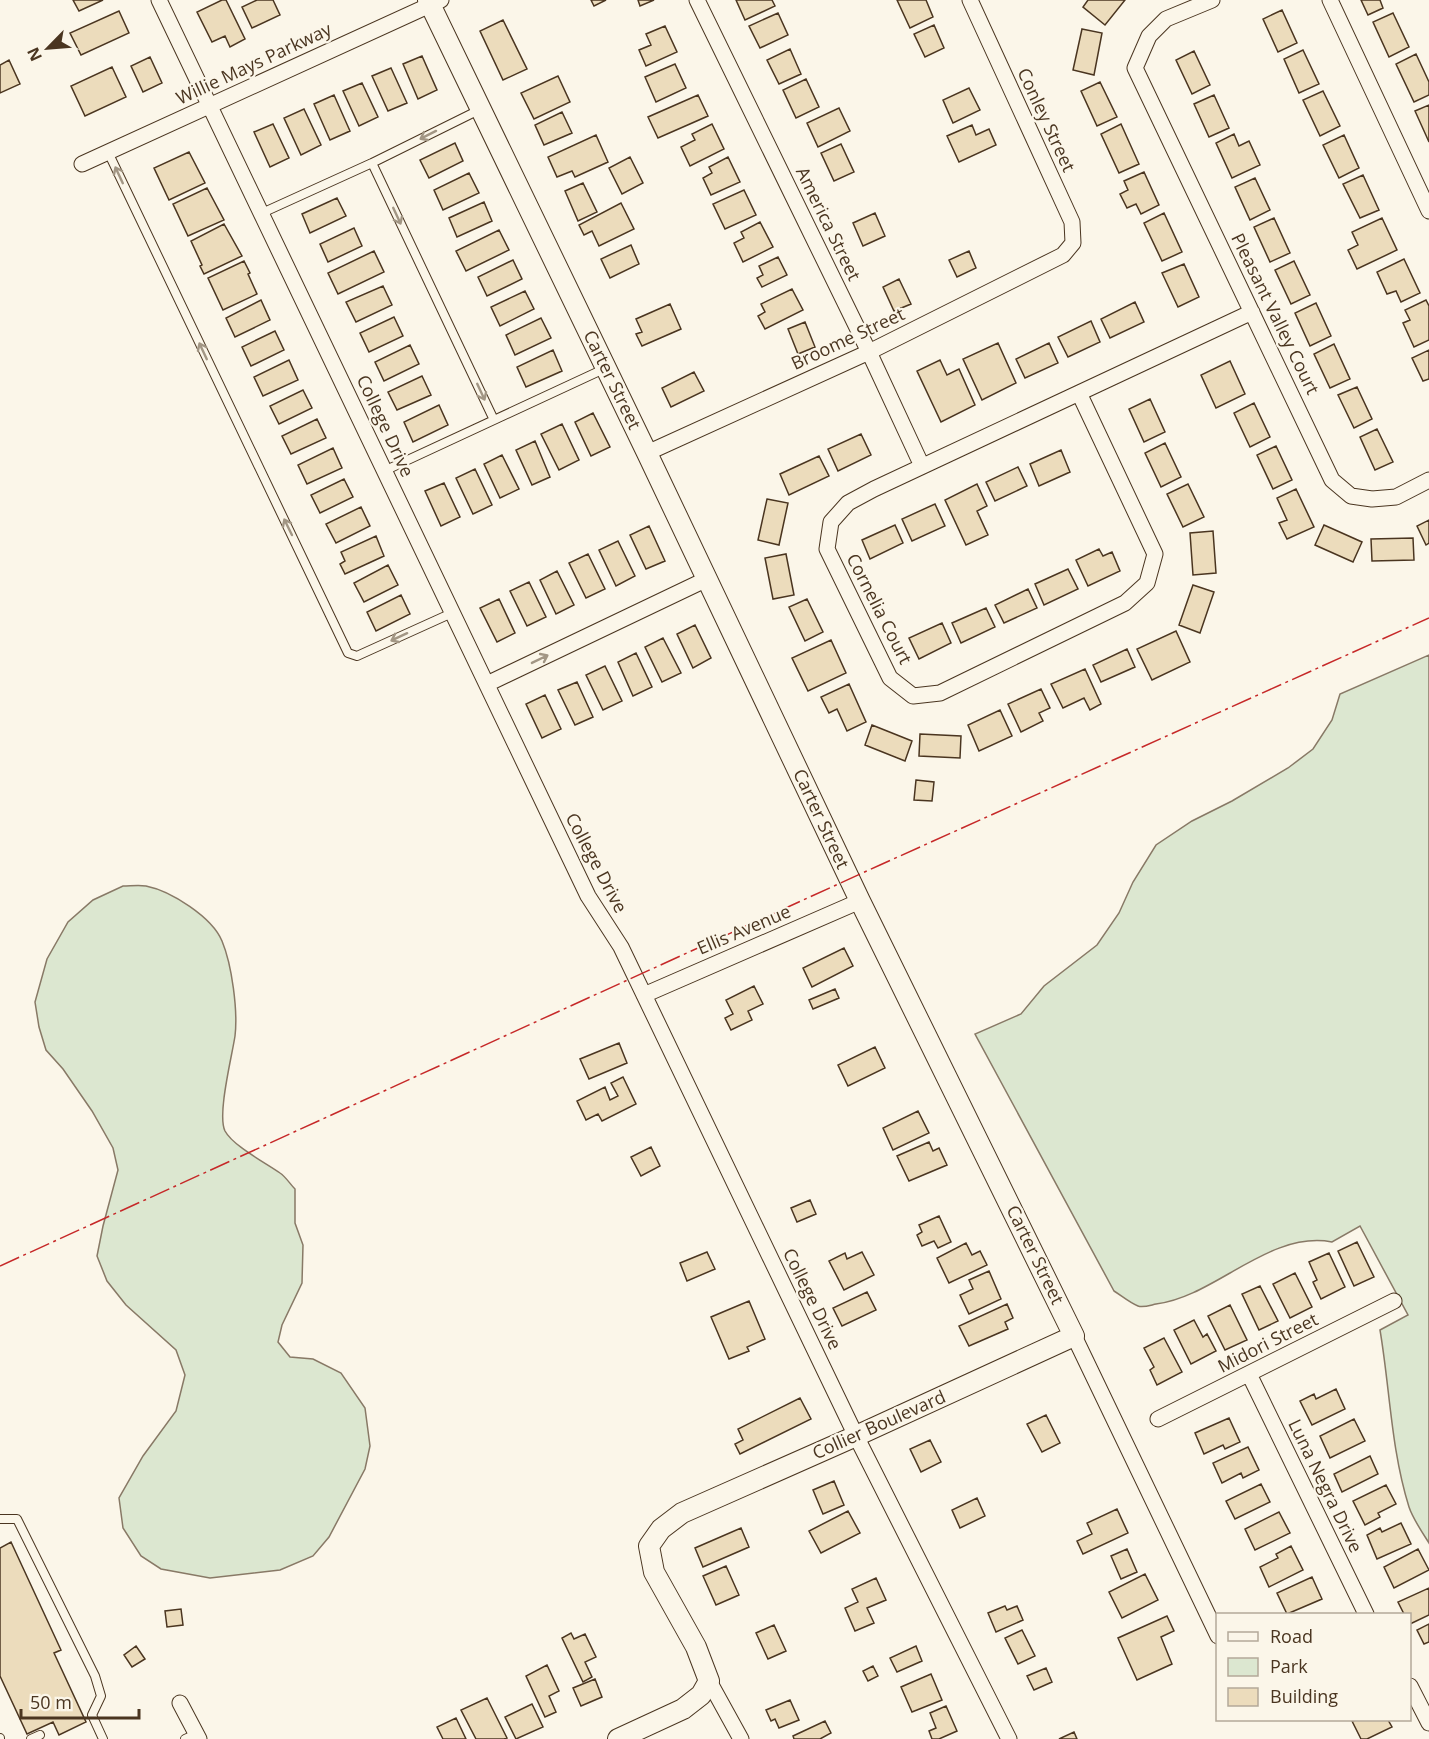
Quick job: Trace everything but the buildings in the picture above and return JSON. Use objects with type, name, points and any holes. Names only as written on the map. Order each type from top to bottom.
[{"type":"street","name":"College Drive","points":[[159,0],[588,896],[621,947],[856,1436],[1009,1739]]},
{"type":"street","name":"America Street","points":[[697,0],[869,352],[922,466]]},
{"type":"street","name":"Conley Street","points":[[970,0],[1072,222],[1073,243],[1063,255]]},
{"type":"street","name":"Pleasant Valley Court","points":[[1212,0],[1166,19],[1149,36],[1136,68],[1332,480],[1351,496],[1372,499],[1396,497],[1429,480]]},
{"type":"street","points":[[1330,0],[1429,212]]},
{"type":"street","name":"Willie Mays Parkway","points":[[82,164],[433,2]]},
{"type":"street","name":"Carter Street","points":[[433,2],[480,109],[860,901],[1074,1336],[1216,1632]]},
{"type":"street","name":"Broome Street","points":[[647,453],[869,352],[1063,255]]},
{"type":"street","name":"Cornelia Court","points":[[1079,393],[1155,555],[1148,583],[1125,603],[940,693],[913,696],[890,678],[827,549],[831,522],[848,503],[922,466],[1252,312]]},
{"type":"street","points":[[487,684],[707,579]]},
{"type":"street","name":"Ellis Avenue","points":[[644,995],[860,901]]},
{"type":"street","name":"Midori Street","points":[[1158,1419],[1394,1301]]},
{"type":"street","name":"Collier Boulevard","points":[[709,1681],[696,1647],[654,1572],[649,1546],[661,1529],[682,1513],[1074,1336]]},
{"type":"street","name":"Luna Negra Drive","points":[[1250,1374],[1366,1613]]},
{"type":"street","points":[[618,1739],[683,1709],[701,1695],[709,1681]]},
{"type":"street","points":[[709,1681],[741,1739]]},
{"type":"street","points":[[1411,1688],[1429,1723]]},
{"type":"street","points":[[180,1703],[193,1737]]},
{"type":"lane","points":[[262,213],[372,163],[480,109]]},
{"type":"lane","points":[[108,152],[348,653],[357,656],[452,612]]},
{"type":"lane","points":[[372,163],[494,420]]},
{"type":"lane","points":[[384,471],[606,368]]},
{"type":"lane","points":[[0,1519],[17,1520],[95,1676],[101,1696],[92,1714],[103,1739]]},
{"type":"lane","points":[[32,1739],[40,1735]]},
{"type":"green space","points":[[1429,655],[1429,1543],[1411,1512],[1398,1464],[1380,1330],[1408,1315],[1360,1226],[1332,1242],[1309,1241],[1264,1254],[1200,1290],[1178,1299],[1145,1307],[1135,1305],[1114,1291],[975,1034],[1021,1014],[1044,986],[1097,945],[1119,913],[1133,882],[1156,845],[1192,821],[1232,801],[1288,768],[1313,749],[1332,720],[1340,694]]},
{"type":"green space","points":[[123,886],[146,886],[178,899],[200,914],[217,932],[222,941],[231,975],[236,1014],[235,1036],[224,1099],[225,1131],[242,1148],[282,1175],[295,1189],[295,1223],[303,1245],[302,1283],[282,1325],[278,1342],[290,1357],[313,1359],[341,1373],[365,1408],[370,1446],[365,1469],[329,1537],[313,1556],[280,1570],[210,1578],[161,1569],[141,1556],[123,1528],[119,1498],[143,1456],[176,1411],[185,1375],[176,1350],[126,1305],[107,1281],[97,1256],[118,1170],[113,1148],[92,1111],[63,1069],[46,1050],[35,1002],[47,959],[68,922],[93,900]]},
{"type":"power","points":[[0,1266],[1429,618]]}]
